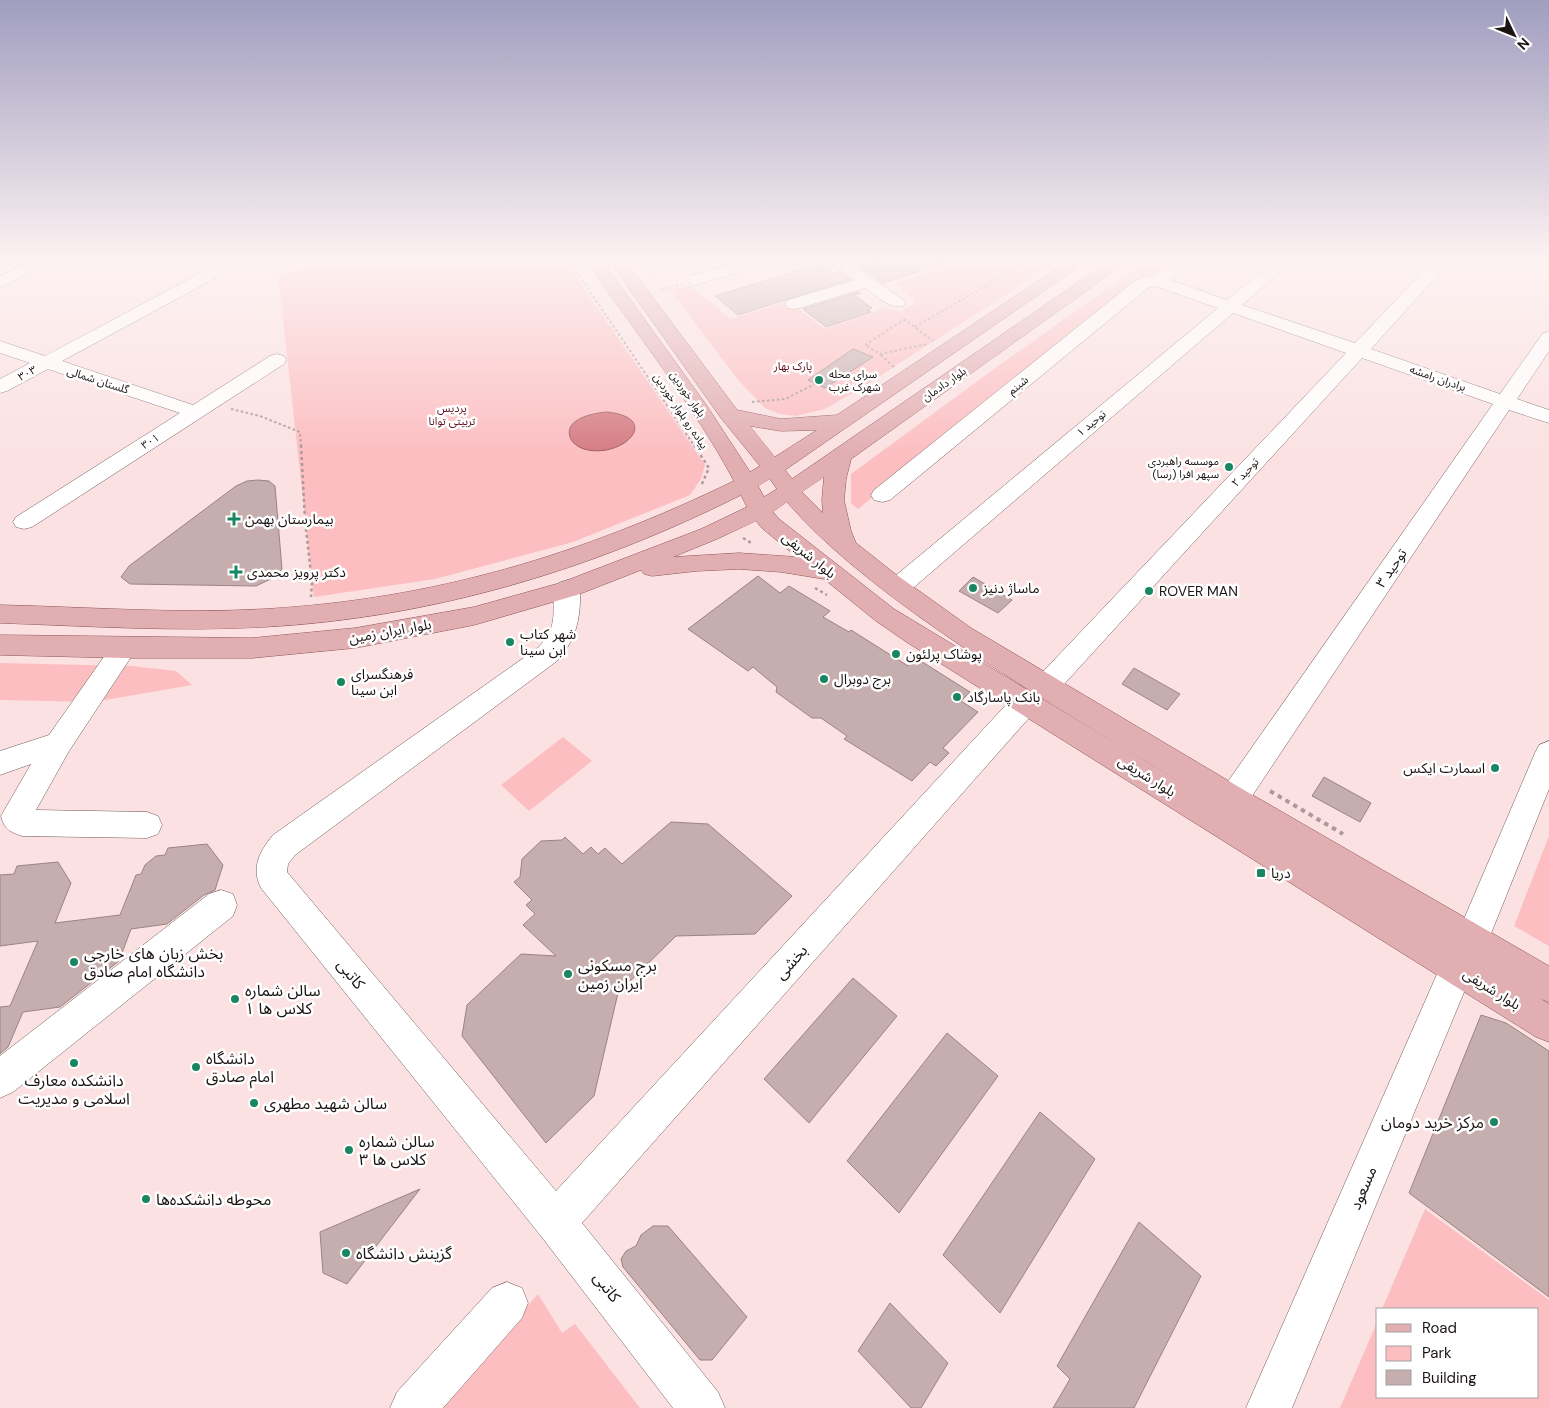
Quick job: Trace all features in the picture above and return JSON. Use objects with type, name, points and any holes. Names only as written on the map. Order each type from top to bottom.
[{"type":"main road","name":"بلوار خوردین","points":[[640,325],[700,410],[760,510]]},
{"type":"main road","name":"بلوار خوردین","points":[[663,325],[728,414],[789,491]]},
{"type":"main road","name":"بلوار دادمان","points":[[772,468],[985,325]]},
{"type":"main road","name":"بلوار دادمان","points":[[760,510],[842,456],[1029,325]]},
{"type":"main road","points":[[728,414],[764,424],[806,426],[845,419]]},
{"type":"main road","points":[[842,456],[833,480],[832,506],[835,525],[846,547]]},
{"type":"main road","name":"بلوار ایران زمین","points":[[0,614],[265,618],[360,609],[469,589],[564,562],[642,534],[745,484],[772,468]]},
{"type":"main road","name":"بلوار شریفی","points":[[789,491],[804,508],[846,547],[897,588],[931,610],[1036,694],[1465,954],[1549,1024]]},
{"type":"main road","name":"بلوار ایران زمین","points":[[0,645],[124,648],[252,648],[355,638],[474,616],[568,589],[709,534],[760,510]]},
{"type":"main road","name":"بلوار شریفی","points":[[760,510],[771,524],[885,615],[1233,799],[1369,896]]},
{"type":"main road","points":[[611,573],[728,559],[790,564],[829,572]]},
{"type":"main road","name":"بلوار شریفی","points":[[1465,954],[1549,985]]},
{"type":"street","name":"۳۰۳","points":[[0,388],[117,325]]},
{"type":"street","name":"شبنم","points":[[882,495],[1092,325]]},
{"type":"street","name":"توحید ۱","points":[[897,588],[1209,325]]},
{"type":"street","name":"برادران رامشه","points":[[1285,325],[1549,417]]},
{"type":"street","name":"توحید ۲","points":[[1036,694],[1382,325]]},
{"type":"street","name":"توحید ۳","points":[[1233,799],[1549,337]]},
{"type":"street","name":"گلستان شمالی","points":[[0,347],[46,363],[202,408]]},
{"type":"street","name":"۳۰۱","points":[[24,522],[276,360]]},
{"type":"street","name":"کاتبی","points":[[568,589],[565,632],[560,642],[548,654],[284,845],[274,857],[270,868],[272,878],[555,1222],[702,1408]]},
{"type":"street","points":[[124,648],[58,743],[16,816],[17,820],[22,823],[147,826]]},
{"type":"street","name":"بخشی","points":[[555,1222],[1036,694]]},
{"type":"street","points":[[0,764],[58,743]]},
{"type":"street","name":"مسعود","points":[[1269,1408],[1465,954],[1549,752]]},
{"type":"street","points":[[0,1079],[221,905]]},
{"type":"street","points":[[413,1408],[507,1303]]},
{"type":"path","name":"پیاده رو بلوار خوردین","points":[[613,325],[710,468],[698,493]]},
{"type":"path","points":[[895,325],[865,345],[880,354],[897,370]]},
{"type":"path","points":[[880,354],[921,343],[938,344],[912,325]]},
{"type":"path","points":[[915,327],[919,325]]},
{"type":"path","points":[[754,406],[748,403],[785,399],[815,384]]},
{"type":"path","points":[[202,408],[260,416],[300,432],[305,520],[312,583],[310,613]]},
{"type":"green space","name":"پردیس تربیتی توانا","points":[[284,325],[609,325],[705,465],[701,479],[690,495],[573,542],[435,579],[314,597]]},
{"type":"green space","name":"پارک بهار","points":[[696,325],[819,325],[825,329],[837,325],[959,325],[825,409],[796,416],[780,414],[765,408],[738,380]]},
{"type":"green space","points":[[1056,325],[1086,325],[858,509],[851,503],[851,474]]},
{"type":"green space","points":[[0,663],[131,666],[176,671],[192,685],[94,702],[0,700]]},
{"type":"green space","points":[[563,737],[592,761],[529,811],[501,785]]},
{"type":"green space","points":[[1549,836],[1549,946],[1514,926]]},
{"type":"green space","points":[[1425,1209],[1549,1300],[1549,1408],[1340,1408],[1376,1325],[1376,1398],[1539,1398],[1539,1308],[1382,1308]]},
{"type":"green space","points":[[538,1294],[562,1333],[575,1324],[640,1408],[438,1408]]},
{"type":"shaded area","points":[[607,412],[624,416],[633,422],[635,429],[631,437],[623,444],[612,449],[598,451],[577,446],[570,437],[569,431],[572,425],[588,415]]},
{"type":"building","points":[[853,349],[873,357],[825,388],[808,380]]},
{"type":"building","points":[[247,481],[269,481],[275,486],[282,569],[275,577],[256,586],[130,584],[121,577],[129,566],[236,486]]},
{"type":"building","name":"برج دوبرال","points":[[758,576],[780,593],[789,586],[830,611],[823,617],[849,632],[851,630],[908,666],[916,658],[970,692],[961,701],[978,712],[943,748],[949,753],[936,766],[930,762],[912,781],[844,739],[847,736],[821,718],[812,718],[776,692],[777,687],[753,667],[748,671],[688,629]]},
{"type":"building","points":[[973,577],[1012,600],[998,613],[959,591]]},
{"type":"building","points":[[1134,668],[1180,694],[1167,710],[1122,684]]},
{"type":"building","points":[[1324,777],[1371,803],[1360,822],[1312,796]]},
{"type":"building","name":"برج مسکونی ایران زمین","points":[[671,822],[708,824],[792,896],[755,934],[676,936],[618,993],[594,1096],[546,1143],[462,1036],[467,1005],[521,954],[556,956],[523,925],[535,914],[526,905],[532,900],[514,882],[520,877],[522,859],[541,841],[562,840],[565,837],[583,854],[591,847],[598,854],[605,848],[622,864]]},
{"type":"building","points":[[207,844],[223,865],[215,890],[204,895],[167,924],[131,929],[119,961],[60,1007],[23,1012],[8,1047],[0,1054],[0,1007],[10,1006],[38,941],[0,946],[0,875],[14,874],[17,866],[58,862],[71,883],[55,923],[120,915],[136,875],[141,874],[145,865],[156,856],[165,855],[168,848]]},
{"type":"building","points":[[853,978],[897,1016],[809,1123],[764,1079]]},
{"type":"building","name":"مرکز خرید دومان","points":[[1481,1015],[1506,1023],[1549,1051],[1549,1297],[1409,1193]]},
{"type":"building","points":[[947,1033],[998,1076],[899,1213],[847,1161]]},
{"type":"building","points":[[1040,1112],[1095,1159],[1000,1313],[943,1255]]},
{"type":"building","name":"گزینش دانشگاه","points":[[420,1189],[347,1284],[323,1273],[320,1232]]},
{"type":"building","points":[[1139,1222],[1201,1276],[1134,1408],[1053,1408],[1070,1379],[1057,1366]]},
{"type":"building","points":[[653,1226],[668,1226],[747,1317],[712,1360],[700,1360],[623,1267],[621,1259],[626,1251],[636,1246],[641,1235]]},
{"type":"building","points":[[890,1303],[948,1363],[921,1408],[911,1408],[858,1351]]},
{"type":"place","name":"سرای محله شهرک غرب","points":[[819,380]]},
{"type":"place","name":"موسسه راهبردی سپهر افرا (رسا)","points":[[1229,467]]},
{"type":"place","name":"بیمارستان بهمن","points":[[234,519]]},
{"type":"place","name":"دکتر پرویز محمدی","points":[[236,572]]},
{"type":"place","name":"ماساژ دنیز","points":[[973,588]]},
{"type":"place","name":"ROVER MAN","points":[[1149,591]]},
{"type":"place","name":"شهر کتاب ابن سینا","points":[[510,642]]},
{"type":"place","name":"پوشاک پرلئون","points":[[896,654]]},
{"type":"place","name":"برج دوبرال","points":[[824,679]]},
{"type":"place","name":"فرهنگسرای ابن سینا","points":[[341,682]]},
{"type":"place","name":"بانک پاسارگاد","points":[[957,697]]},
{"type":"place","name":"اسمارت ایکس","points":[[1495,768]]},
{"type":"place","name":"دریا","points":[[1261,873]]},
{"type":"place","name":"بخش زبان های خارجی دانشگاه امام صادق","points":[[74,962]]},
{"type":"place","name":"برج مسکونی ایران زمین","points":[[568,974]]},
{"type":"place","name":"سالن شماره ۱ کلاس ها","points":[[235,999]]},
{"type":"place","name":"دانشکده معارف اسلامی و مدیریت","points":[[74,1063]]},
{"type":"place","name":"دانشگاه امام صادق","points":[[196,1067]]},
{"type":"place","name":"سالن شهید مطهری","points":[[254,1103]]},
{"type":"place","name":"مرکز خرید دومان","points":[[1494,1122]]},
{"type":"place","name":"سالن شماره ۳ کلاس ها","points":[[349,1150]]},
{"type":"place","name":"محوطه دانشکده‌ها","points":[[146,1199]]},
{"type":"place","name":"گزینش دانشگاه","points":[[346,1253]]}]
